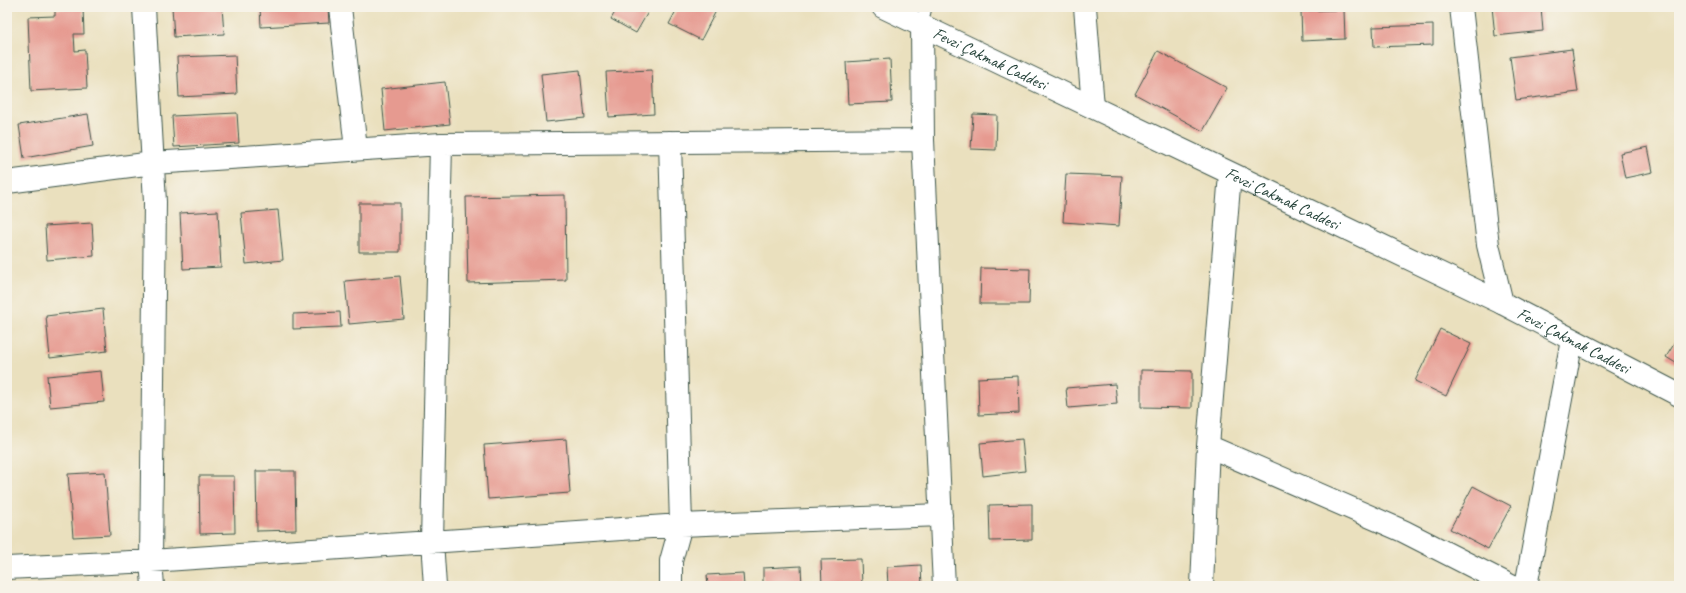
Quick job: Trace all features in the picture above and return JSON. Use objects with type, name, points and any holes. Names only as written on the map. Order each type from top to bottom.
[{"type":"street","points":[[144,7],[155,202],[151,561],[153,586]]},
{"type":"street","points":[[340,7],[356,149]]},
{"type":"street","name":"Fevzi Çakmak Caddesi","points":[[883,7],[924,16],[1093,107],[1230,174],[1502,303],[1679,394]]},
{"type":"street","points":[[1085,7],[1093,107]]},
{"type":"street","points":[[1461,7],[1488,245],[1502,303]]},
{"type":"street","points":[[924,16],[923,140],[944,586]]},
{"type":"street","points":[[7,182],[152,163],[441,144],[923,140]]},
{"type":"street","points":[[670,142],[681,525],[671,561],[671,586]]},
{"type":"street","points":[[435,586],[432,541],[441,144]]},
{"type":"street","points":[[1202,586],[1208,446],[1230,174]]},
{"type":"street","points":[[1526,586],[1572,340]]},
{"type":"street","points":[[1208,446],[1402,531],[1511,586]]},
{"type":"street","points":[[7,568],[151,561],[681,525],[941,515]]},
{"type":"building","points":[[172,7],[222,7],[224,34],[174,37]]},
{"type":"building","points":[[260,7],[328,7],[329,23],[261,27]]},
{"type":"building","points":[[618,7],[651,7],[636,33],[611,19]]},
{"type":"building","points":[[678,7],[718,7],[701,40],[669,24]]},
{"type":"building","points":[[1492,7],[1541,7],[1543,31],[1495,36]]},
{"type":"building","points":[[83,8],[84,34],[74,34],[75,51],[85,50],[87,88],[31,91],[28,17],[55,16],[55,9]]},
{"type":"building","points":[[1344,10],[1345,39],[1302,41],[1301,11]]},
{"type":"building","points":[[1433,25],[1433,45],[1374,47],[1373,27]]},
{"type":"building","points":[[1572,49],[1578,92],[1516,100],[1510,57]]},
{"type":"building","points":[[1158,51],[1227,88],[1203,131],[1135,94]]},
{"type":"building","points":[[235,55],[237,94],[179,97],[177,57]]},
{"type":"building","points":[[890,59],[892,102],[848,104],[846,62]]},
{"type":"building","points":[[580,70],[585,118],[546,122],[541,74]]},
{"type":"building","points":[[652,70],[654,114],[609,117],[606,72]]},
{"type":"building","points":[[445,82],[450,124],[385,131],[381,89]]},
{"type":"building","points":[[237,113],[239,143],[174,147],[172,116]]},
{"type":"building","points":[[88,114],[93,146],[24,158],[19,125]]},
{"type":"building","points":[[973,114],[997,115],[996,150],[971,149]]},
{"type":"building","points":[[1648,147],[1653,172],[1625,178],[1620,153]]},
{"type":"building","points":[[1066,174],[1122,176],[1119,226],[1063,222]]},
{"type":"building","points":[[565,195],[566,280],[468,283],[466,197]]},
{"type":"building","points":[[359,203],[400,203],[400,252],[359,252]]},
{"type":"building","points":[[278,210],[283,260],[246,264],[241,213]]},
{"type":"building","points":[[218,211],[221,267],[183,269],[180,213]]},
{"type":"building","points":[[92,223],[94,256],[47,260],[45,226]]},
{"type":"building","points":[[981,268],[1030,269],[1029,304],[980,304]]},
{"type":"building","points":[[400,276],[404,319],[349,324],[345,281]]},
{"type":"building","points":[[103,309],[107,351],[50,358],[46,316]]},
{"type":"building","points":[[340,312],[341,327],[293,329],[293,314]]},
{"type":"building","points":[[1440,329],[1471,344],[1446,396],[1415,381]]},
{"type":"building","points":[[1679,336],[1679,365],[1666,357]]},
{"type":"building","points":[[1141,370],[1192,371],[1192,408],[1141,407]]},
{"type":"building","points":[[101,371],[104,402],[50,407],[47,376]]},
{"type":"building","points":[[1018,376],[1019,413],[979,415],[978,378]]},
{"type":"building","points":[[1115,384],[1117,404],[1068,408],[1066,388]]},
{"type":"building","points":[[566,439],[570,493],[488,499],[484,445]]},
{"type":"building","points":[[1022,439],[1025,471],[983,476],[980,443]]},
{"type":"building","points":[[256,471],[295,471],[296,530],[257,531]]},
{"type":"building","points":[[105,472],[110,535],[73,537],[68,474]]},
{"type":"building","points":[[199,476],[234,476],[235,533],[200,534]]},
{"type":"building","points":[[1473,486],[1511,506],[1488,549],[1450,529]]},
{"type":"building","points":[[1032,504],[1032,540],[990,541],[989,505]]},
{"type":"building","points":[[861,559],[862,586],[822,586],[821,560]]},
{"type":"building","points":[[921,565],[922,586],[888,586],[887,567]]},
{"type":"building","points":[[801,566],[802,586],[763,586],[763,568]]},
{"type":"building","points":[[743,573],[744,586],[708,586],[707,575]]}]
